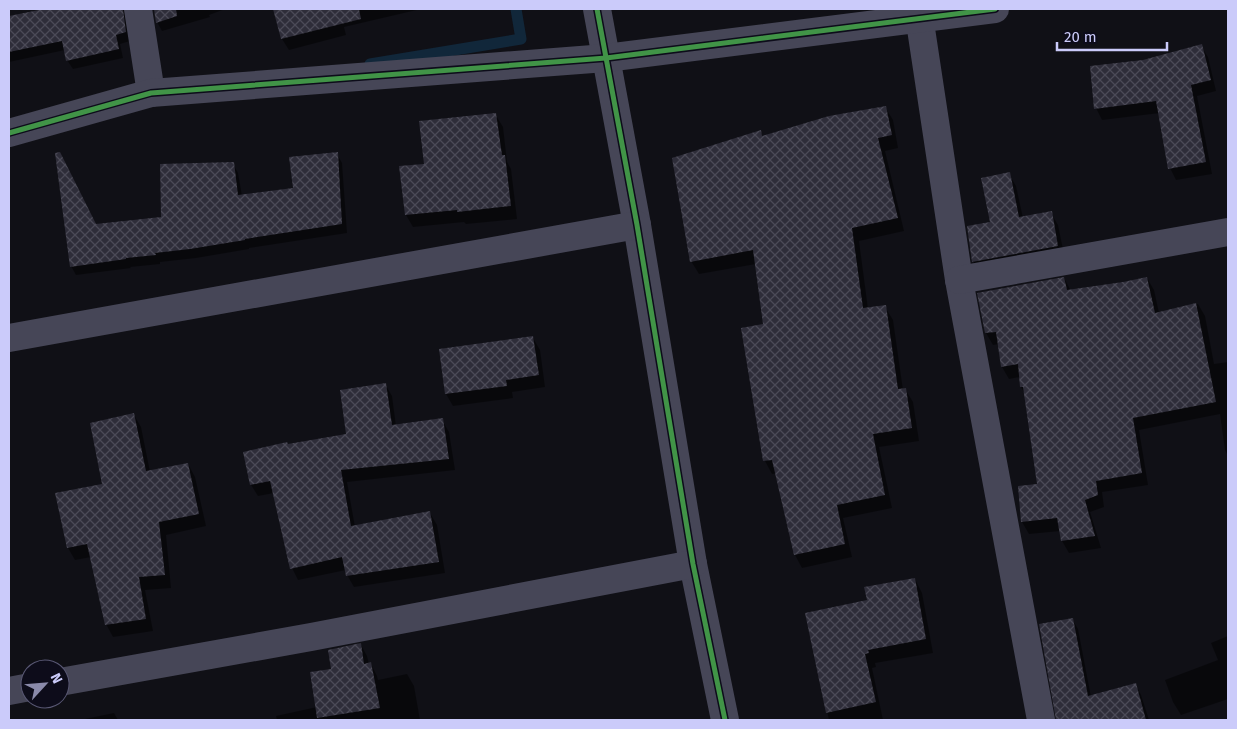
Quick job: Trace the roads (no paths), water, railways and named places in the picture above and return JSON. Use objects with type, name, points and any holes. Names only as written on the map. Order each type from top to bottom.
[{"type":"street","points":[[138,9],[151,93]]},
{"type":"street","points":[[597,9],[637,225],[693,564],[725,720]]},
{"type":"street","points":[[9,133],[151,93],[606,58],[919,14],[995,9]]},
{"type":"street","points":[[919,14],[959,280],[1041,720]]},
{"type":"street","points":[[9,338],[637,225]]},
{"type":"street","points":[[959,280],[1228,232]]},
{"type":"street","points":[[70,680],[311,637],[693,564]]},
{"type":"waterway","points":[[370,64],[521,39],[516,9]]}]
